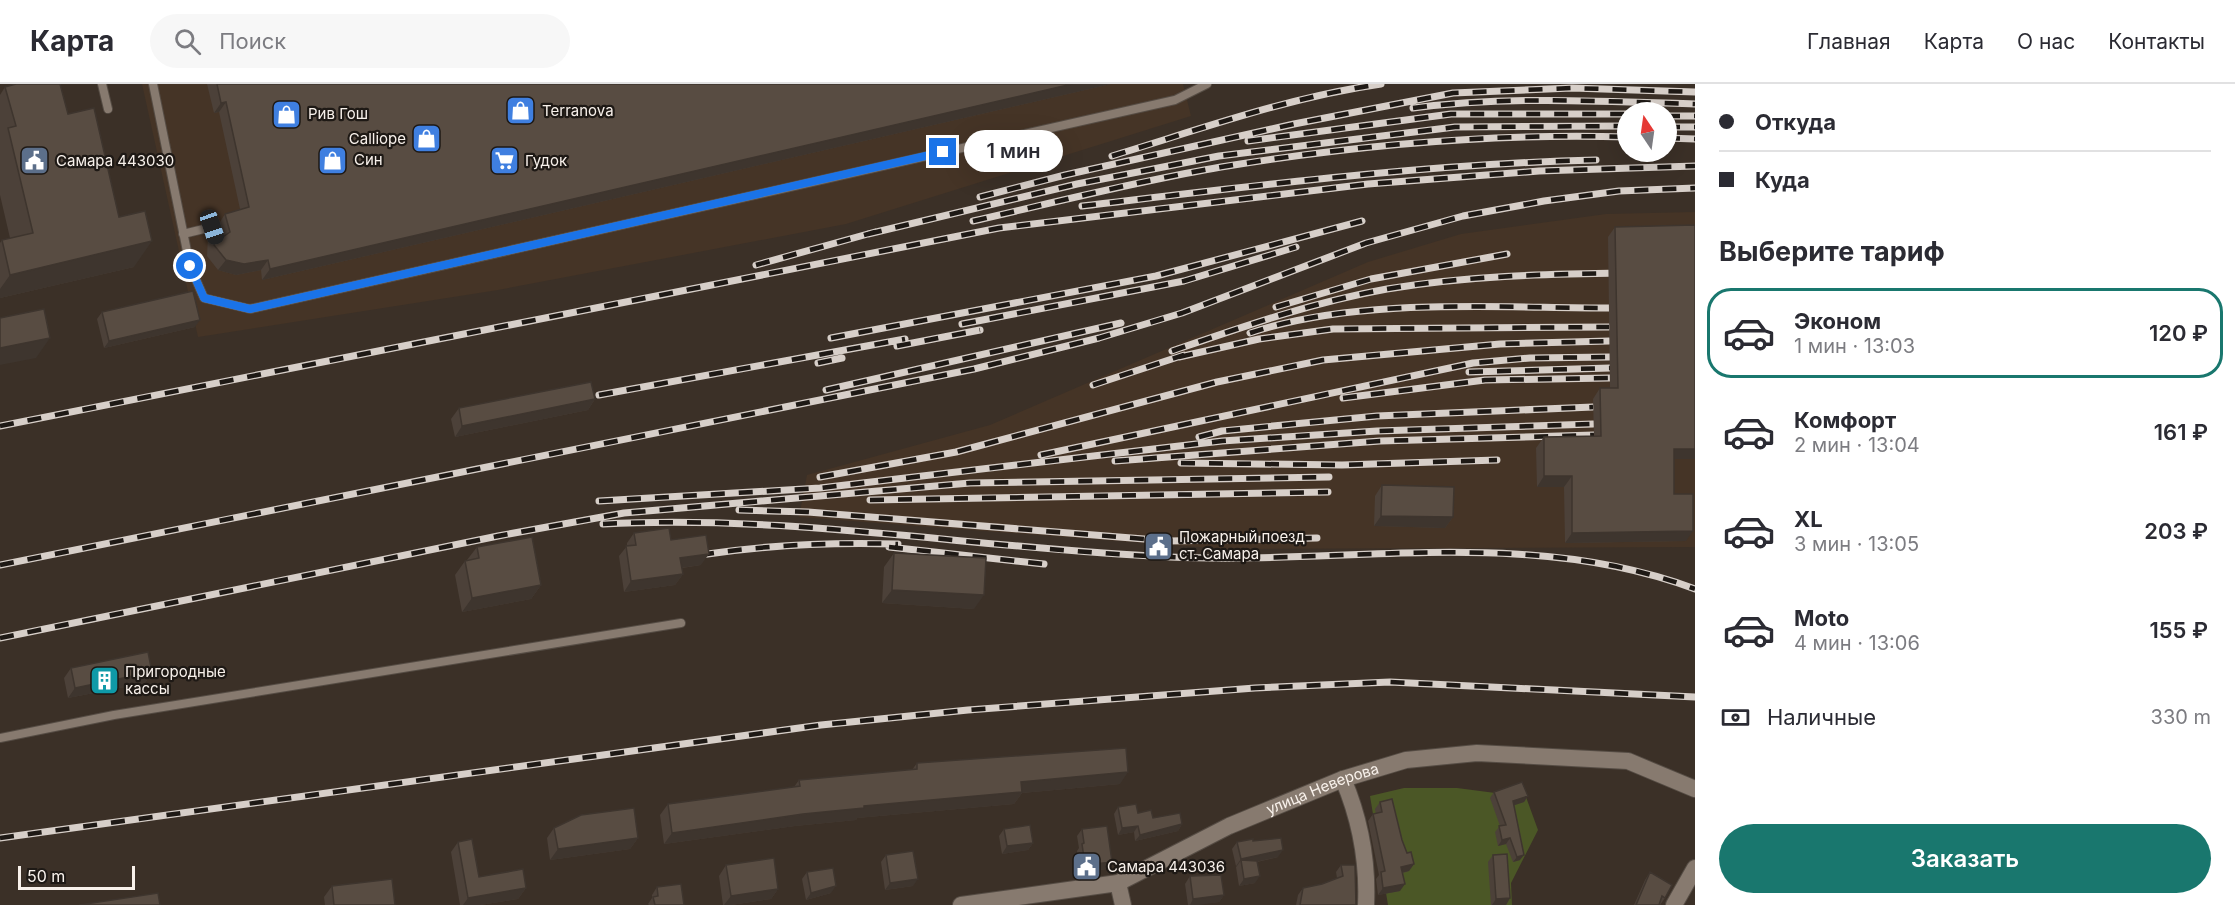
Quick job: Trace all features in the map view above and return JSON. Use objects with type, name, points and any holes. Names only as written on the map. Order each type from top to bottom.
[{"type":"street","name":"улица Неверова","points":[[961,905],[1016,902],[1118,883],[1229,826],[1343,779],[1406,760],[1477,753],[1628,761],[1695,789]]},
{"type":"street","points":[[1343,779],[1355,808],[1367,873],[1366,905]]},
{"type":"street","points":[[1674,905],[1695,868]]},
{"type":"street","points":[[1118,883],[1123,905]]},
{"type":"lane","points":[[102,84],[108,109]]},
{"type":"lane","points":[[153,84],[190,266],[204,298],[250,309],[1175,100],[1207,84]]},
{"type":"lane","points":[[183,234],[212,227],[217,242]]},
{"type":"lane","points":[[0,738],[114,715],[681,623]]},
{"type":"shaded area","points":[[142,84],[1183,84],[1191,116],[846,224],[498,290],[198,337]]},
{"type":"shaded area","points":[[1695,212],[1695,547],[1226,549],[799,517],[807,475],[990,425],[1368,262],[1461,234],[1606,214]]},
{"type":"green space","points":[[1404,788],[1457,788],[1526,797],[1538,830],[1511,883],[1512,905],[1388,905],[1370,796]]},
{"type":"building","points":[[16,84],[60,84],[68,114],[94,108],[119,217],[145,211],[152,241],[10,275],[2,240],[33,233],[8,128],[16,126],[5,87]]},
{"type":"building","name":"Гудок","points":[[217,84],[1072,84],[270,269],[268,260],[244,264],[226,260],[214,245],[216,225],[223,237],[230,232],[225,214],[249,207],[226,102],[221,103]]},
{"type":"building","points":[[1695,225],[1695,449],[1674,449],[1674,494],[1693,494],[1693,531],[1572,533],[1572,476],[1544,476],[1544,437],[1601,436],[1600,388],[1618,388],[1615,227]]},
{"type":"building","points":[[193,291],[200,320],[109,341],[102,312]]},
{"type":"building","points":[[44,309],[50,338],[0,348],[0,318]]},
{"type":"building","points":[[591,382],[595,399],[462,426],[459,408]]},
{"type":"building","points":[[1382,485],[1454,487],[1453,517],[1381,516]]},
{"type":"building","points":[[669,528],[671,540],[706,535],[709,554],[680,558],[683,574],[631,581],[626,546],[636,545],[634,533]]},
{"type":"building","points":[[532,537],[541,585],[472,598],[465,561],[479,558],[477,547]]},
{"type":"building","points":[[894,553],[986,558],[984,595],[892,590]]},
{"type":"building","points":[[148,652],[152,672],[75,688],[71,668]]},
{"type":"building","points":[[1126,748],[1128,772],[1021,782],[1022,792],[864,806],[864,808],[803,814],[672,833],[668,804],[800,786],[799,780],[917,769],[917,763]]},
{"type":"building","points":[[1522,782],[1528,796],[1513,801],[1524,855],[1517,857],[1510,838],[1502,840],[1499,826],[1506,825],[1494,792]]},
{"type":"building","points":[[1392,799],[1402,840],[1407,853],[1411,852],[1414,864],[1401,867],[1405,884],[1383,888],[1381,872],[1385,871],[1373,814],[1382,812],[1380,802]]},
{"type":"building","points":[[1136,804],[1138,813],[1151,810],[1153,818],[1180,813],[1182,824],[1140,835],[1138,826],[1122,828],[1118,807]]},
{"type":"building","points":[[634,808],[638,838],[558,849],[554,828],[581,815]]},
{"type":"building","points":[[1030,825],[1033,843],[1007,846],[1004,829]]},
{"type":"building","points":[[1107,826],[1112,862],[1085,865],[1082,829]]},
{"type":"building","points":[[1281,838],[1283,850],[1241,859],[1237,842]]},
{"type":"building","points":[[472,839],[479,877],[523,869],[526,888],[468,898],[458,842]]},
{"type":"building","points":[[913,851],[918,879],[890,883],[886,855]]},
{"type":"building","points":[[1507,854],[1510,898],[1496,899],[1493,855]]},
{"type":"building","points":[[774,858],[778,889],[731,896],[726,865]]},
{"type":"building","points":[[1241,860],[1257,861],[1260,876],[1244,879]]},
{"type":"building","points":[[1341,865],[1355,865],[1356,905],[1300,905],[1303,888],[1343,876]]},
{"type":"building","points":[[833,868],[836,886],[811,893],[807,872]]},
{"type":"building","points":[[1650,872],[1672,885],[1665,898],[1662,896],[1659,905],[1636,905]]},
{"type":"building","points":[[1221,875],[1224,895],[1193,899],[1190,876]]},
{"type":"building","points":[[392,879],[395,905],[334,905],[332,886]]},
{"type":"building","points":[[681,884],[684,905],[655,905],[653,897],[658,896],[657,887]]},
{"type":"building","points":[[158,893],[160,905],[79,905]]},
{"type":"railway","points":[[1112,156],[1279,105],[1381,84]]},
{"type":"railway","points":[[980,197],[1065,175],[1294,124],[1453,93],[1572,88],[1695,92]]},
{"type":"railway","points":[[1413,108],[1519,101],[1695,104]]},
{"type":"railway","points":[[1248,141],[1451,114],[1617,114]]},
{"type":"railway","points":[[1677,116],[1695,116]]},
{"type":"railway","points":[[868,234],[1077,184],[1219,156],[1455,127],[1617,126]]},
{"type":"railway","points":[[1677,127],[1695,127]]},
{"type":"railway","points":[[973,221],[1190,173],[1322,152],[1475,139],[1617,137]]},
{"type":"railway","points":[[1677,138],[1695,139]]},
{"type":"railway","points":[[1082,206],[1403,171],[1596,160]]},
{"type":"railway","points":[[0,426],[999,228],[1368,184],[1539,171],[1695,166]]},
{"type":"railway","points":[[0,565],[974,369],[1099,338],[1182,313],[1366,243],[1463,216],[1544,201],[1619,191],[1695,188]]},
{"type":"railway","points":[[831,338],[1156,276],[1362,221]]},
{"type":"railway","points":[[756,265],[875,232]]},
{"type":"railway","points":[[962,324],[1184,281],[1296,247]]},
{"type":"railway","points":[[1276,307],[1371,279],[1507,254]]},
{"type":"railway","points":[[1172,351],[1305,308],[1387,289],[1475,278],[1624,273]]},
{"type":"railway","points":[[1250,333],[1292,322],[1381,309],[1474,306],[1609,308]]},
{"type":"railway","points":[[826,390],[1121,323]]},
{"type":"railway","points":[[1179,357],[1259,339],[1333,329],[1609,327]]},
{"type":"railway","points":[[897,346],[980,330]]},
{"type":"railway","points":[[599,395],[905,339]]},
{"type":"railway","points":[[820,477],[956,452],[1217,382],[1323,360],[1500,344],[1609,341]]},
{"type":"railway","points":[[1093,385],[1184,355]]},
{"type":"railway","points":[[1041,455],[1473,363],[1530,358],[1610,357]]},
{"type":"railway","points":[[818,363],[842,358]]},
{"type":"railway","points":[[1469,372],[1610,368]]},
{"type":"railway","points":[[1343,398],[1485,380],[1610,378]]},
{"type":"railway","points":[[1199,437],[1222,431],[1377,416],[1593,407]]},
{"type":"railway","points":[[599,501],[820,488],[1222,441],[1377,431],[1593,424]]},
{"type":"railway","points":[[1115,461],[1380,441],[1594,435]]},
{"type":"railway","points":[[1181,463],[1342,465],[1497,460]]},
{"type":"railway","points":[[0,638],[498,536],[624,513],[970,483],[1329,477]]},
{"type":"railway","points":[[870,500],[1328,492]]},
{"type":"railway","points":[[739,510],[808,512],[1169,541],[1317,538]]},
{"type":"railway","points":[[603,524],[674,522],[815,528],[1170,557],[1501,553],[1567,559],[1631,570],[1695,589]]},
{"type":"railway","points":[[700,555],[799,545],[898,544]]},
{"type":"railway","points":[[889,547],[1044,564]]},
{"type":"railway","points":[[0,838],[821,725],[968,710],[1255,688],[1390,682],[1695,697]]},
{"type":"place","name":"Terranova","points":[[521,111]]},
{"type":"place","name":"Рив Гош","points":[[287,114]]},
{"type":"place","name":"Calliope","points":[[427,139]]},
{"type":"place","name":"Син","points":[[333,160]]},
{"type":"place","name":"Самара 443030","points":[[35,161]]},
{"type":"place","name":"Гудок","points":[[504,161]]},
{"type":"place","name":"Пожарный поезд ст. Самара","points":[[1158,546]]},
{"type":"place","name":"Пригородные кассы","points":[[104,681]]},
{"type":"place","name":"Самара 443036","points":[[1086,867]]},
{"type":"route","points":[[190,266],[204,298],[250,309],[943,152]]}]
